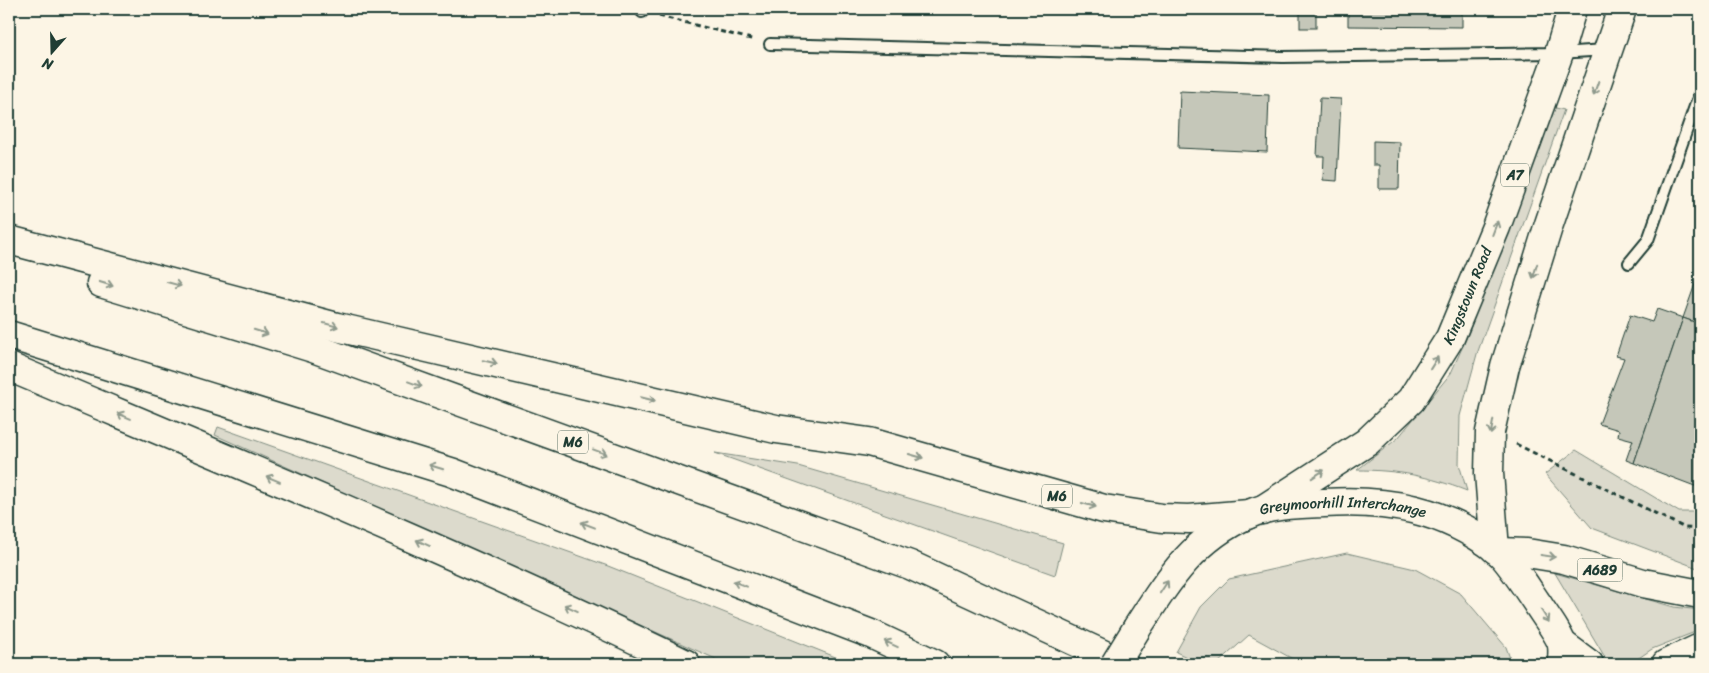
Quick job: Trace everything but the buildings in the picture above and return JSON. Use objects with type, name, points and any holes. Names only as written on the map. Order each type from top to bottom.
[{"type":"main road","name":"Kingstown Road","points":[[1256,512],[1367,442],[1411,400],[1453,330],[1496,227],[1559,54],[1572,9]]},
{"type":"main road","points":[[1497,550],[1489,474],[1490,432],[1505,366],[1546,234],[1610,50],[1622,9]]},
{"type":"main road","name":"M6","points":[[9,240],[366,334],[776,429],[869,442],[1104,509],[1162,518],[1188,519],[1256,512]]},
{"type":"main road","name":"M6","points":[[9,254],[314,348],[910,565],[1124,664]]},
{"type":"main road","points":[[9,335],[452,472],[871,634],[935,664]]},
{"type":"main road","points":[[9,367],[571,608],[686,664]]},
{"type":"main road","name":"Greymoorhill Interchange","points":[[1115,664],[1173,573],[1194,550],[1221,529],[1256,512],[1299,504],[1377,502],[1415,509],[1445,519],[1497,550],[1533,597],[1562,654]]},
{"type":"main road","name":"A689","points":[[1497,550],[1564,558],[1643,583],[1700,594]]},
{"type":"main road","points":[[1666,664],[1700,648]]},
{"type":"main road","points":[[1562,654],[1589,664]]},
{"type":"lane","points":[[770,44],[1283,57],[1559,54],[1610,50]]},
{"type":"lane","points":[[1629,263],[1648,240],[1700,92]]},
{"type":"path","points":[[643,10],[770,44]]},
{"type":"path","points":[[1490,432],[1685,528],[1700,528]]},
{"type":"shaded area","points":[[1548,106],[1564,110],[1477,354],[1460,416],[1459,464],[1467,491],[1439,481],[1413,475],[1386,471],[1357,470],[1398,438],[1451,373],[1469,332]]},
{"type":"shaded area","points":[[218,427],[608,566],[853,664],[727,664],[215,435]]},
{"type":"shaded area","points":[[1576,450],[1679,512],[1700,512],[1700,569],[1592,528],[1545,474]]},
{"type":"shaded area","points":[[715,453],[798,466],[1063,543],[1055,575]]},
{"type":"shaded area","points":[[1347,553],[1415,569],[1461,594],[1506,647],[1512,664],[1302,664],[1249,635],[1217,664],[1201,664],[1176,652],[1201,607],[1229,579]]},
{"type":"shaded area","points":[[1555,573],[1674,607],[1700,610],[1700,630],[1652,649],[1630,664],[1609,664]]}]
